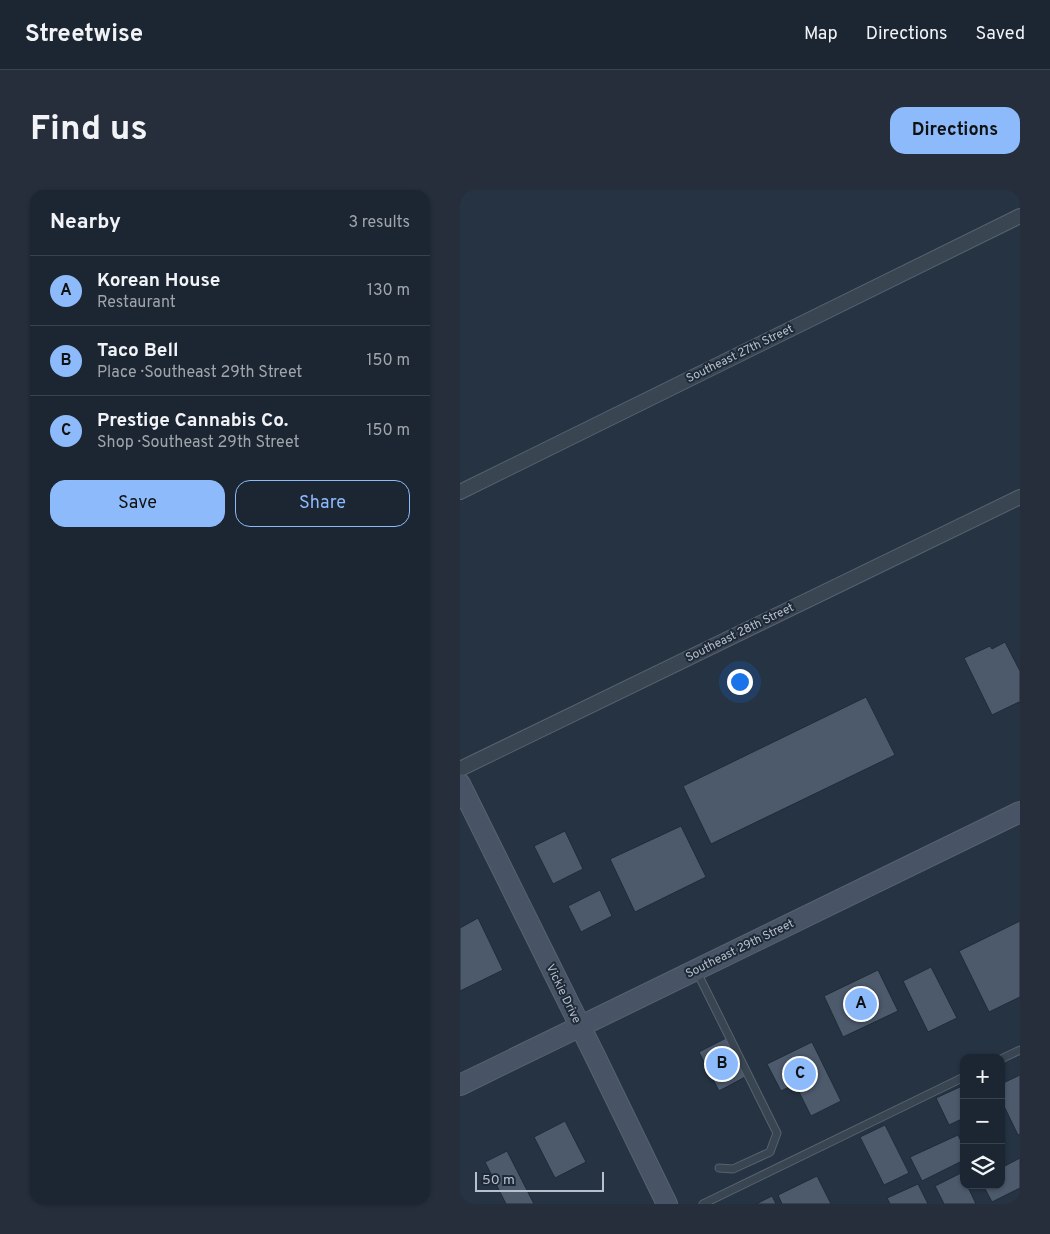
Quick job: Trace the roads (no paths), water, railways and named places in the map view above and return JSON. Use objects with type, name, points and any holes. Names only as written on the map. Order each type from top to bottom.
[{"type":"main road","name":"Vickie Drive","points":[[460,784],[667,1204]]},
{"type":"main road","name":"Southeast 29th Street","points":[[460,1085],[1020,812]]},
{"type":"street","name":"Southeast 27th Street","points":[[460,492],[1020,216]]},
{"type":"street","name":"Southeast 28th Street","points":[[460,769],[1020,497]]},
{"type":"lane","points":[[696,970],[777,1132],[770,1152],[733,1169],[719,1168]]},
{"type":"lane","points":[[1005,1057],[1020,1050]]},
{"type":"lane","points":[[708,1203],[960,1079]]},
{"type":"place","name":"Korean House","points":[[861,1004]]},
{"type":"place","name":"Taco Bell","points":[[722,1064]]},
{"type":"place","name":"Prestige Cannabis Co.","points":[[800,1074]]}]
